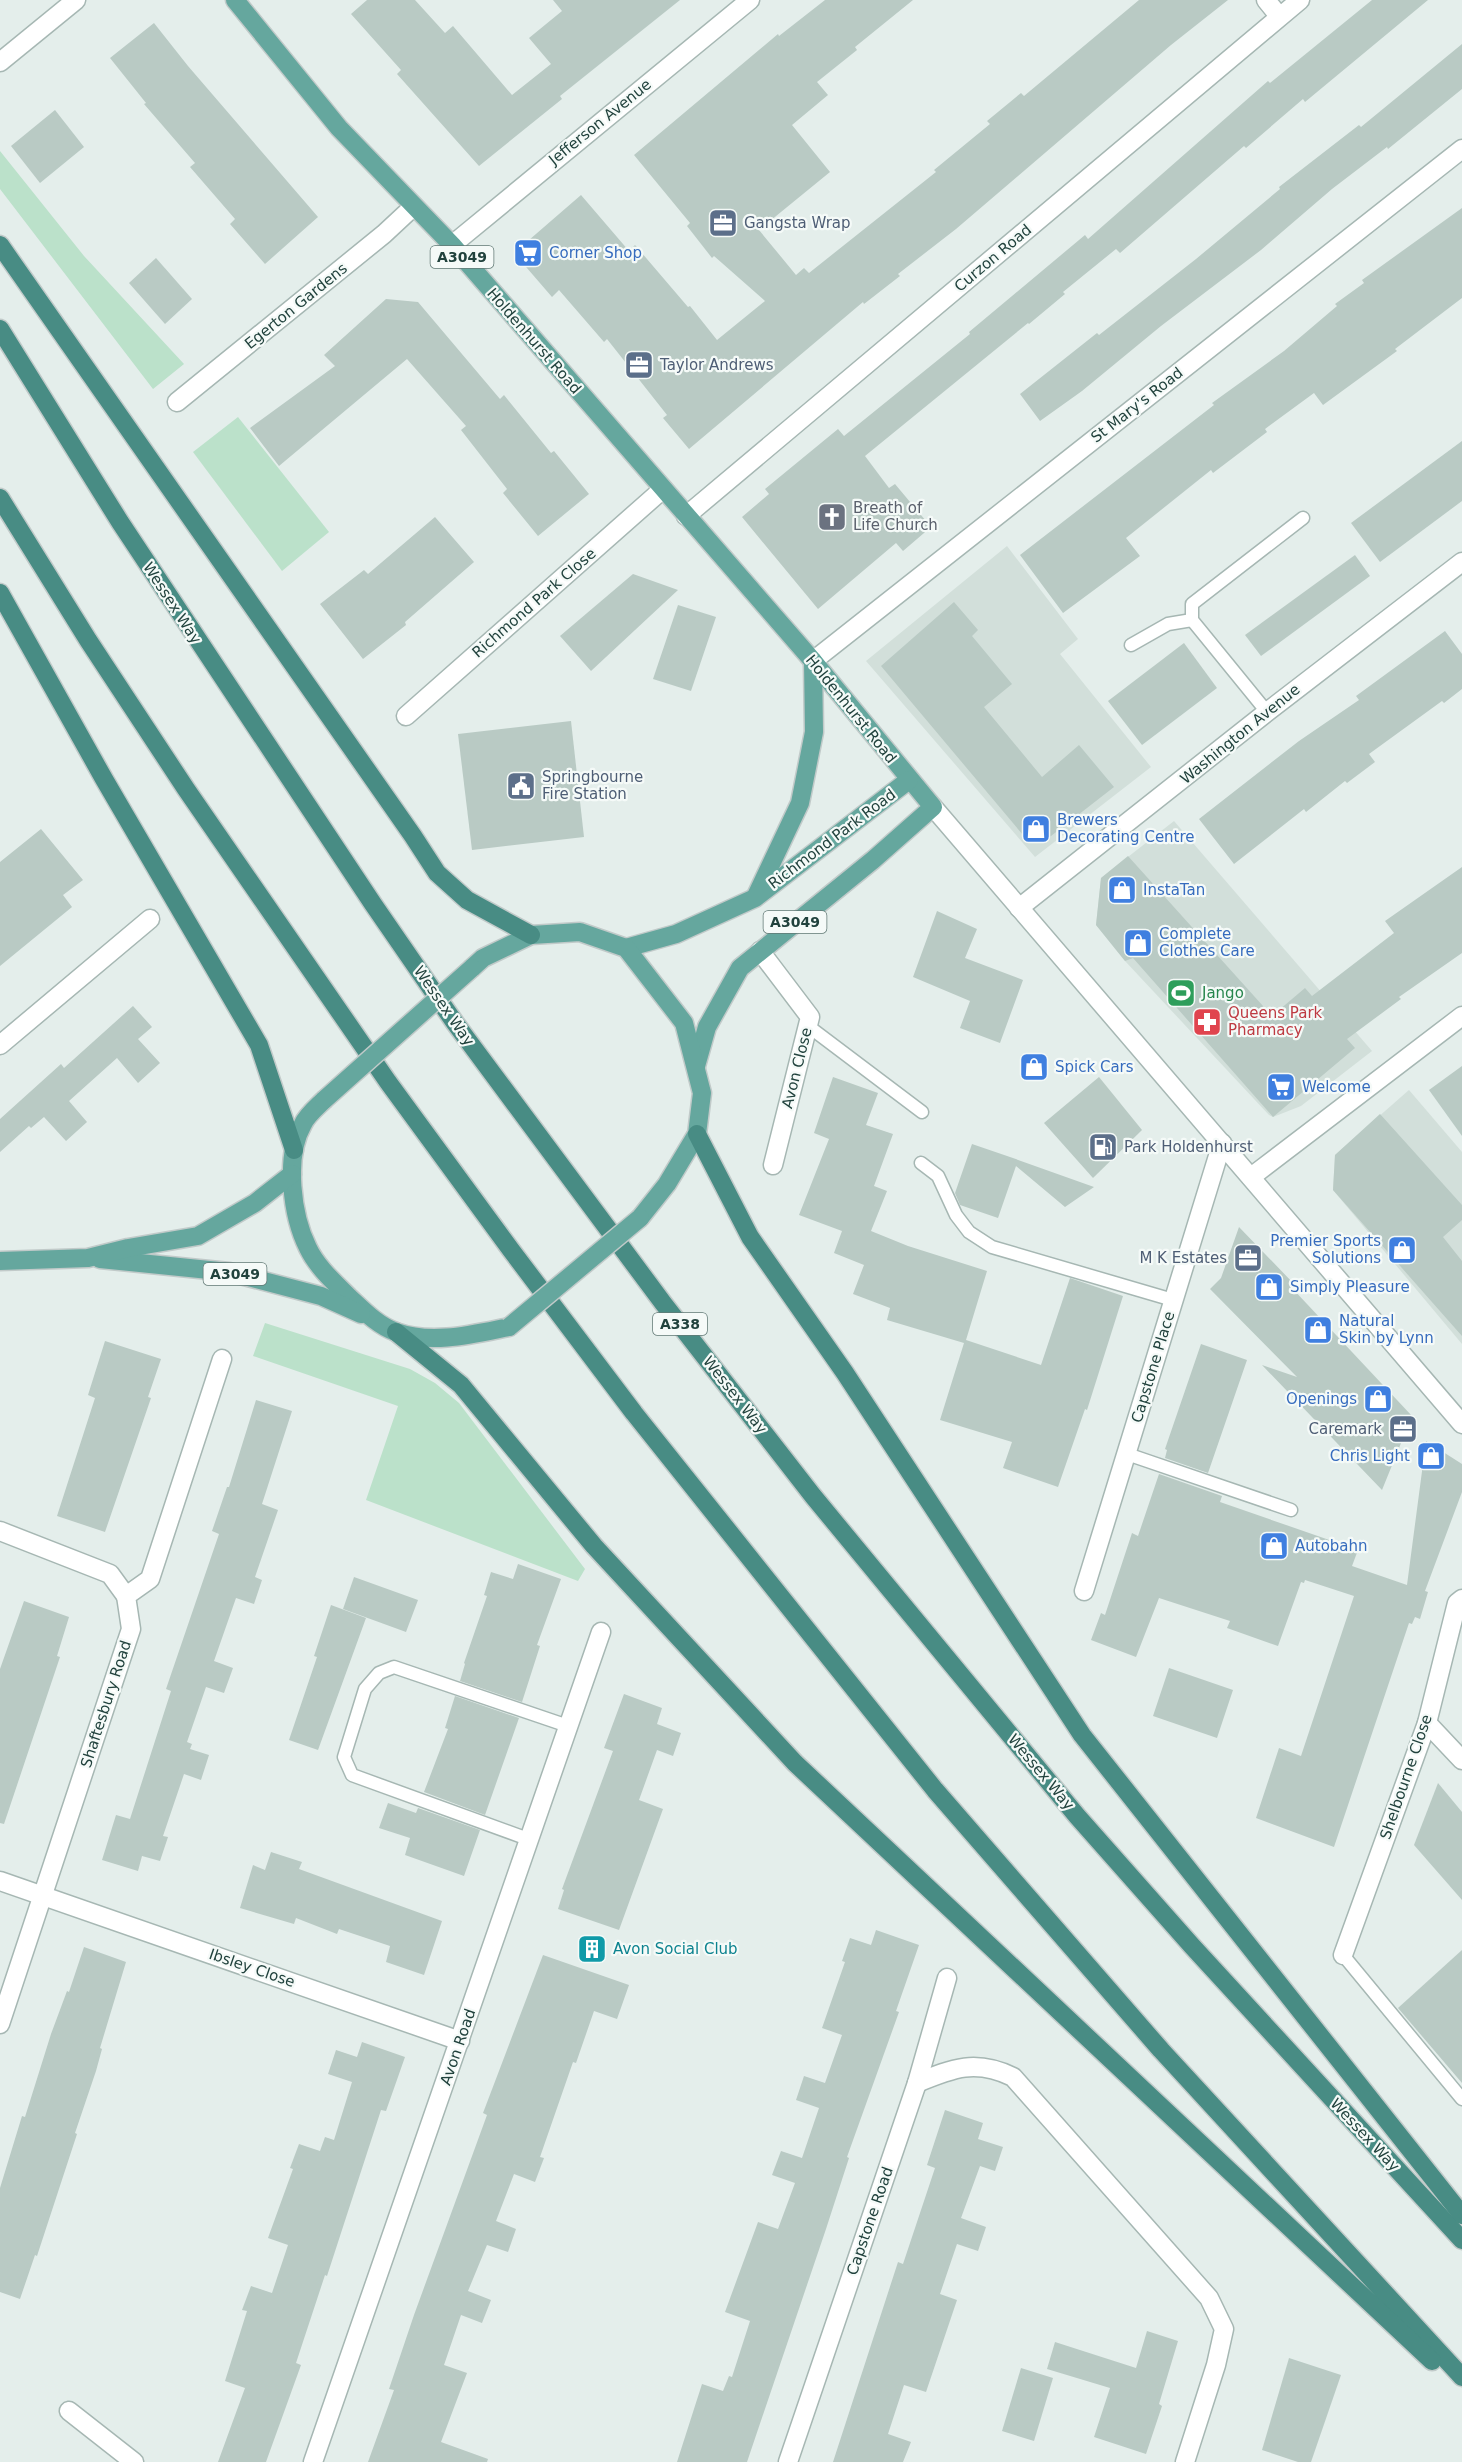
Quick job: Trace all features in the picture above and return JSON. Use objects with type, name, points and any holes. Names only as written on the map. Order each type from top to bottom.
[{"type":"highway","points":[[0,245],[414,836],[437,873],[467,900],[531,935]]},
{"type":"highway","name":"Wessex Way","points":[[0,329],[120,522],[373,904],[455,1023],[670,1312],[813,1496],[1077,1816],[1192,1947],[1462,2240]]},
{"type":"highway","points":[[0,498],[88,640],[180,780],[388,1082],[634,1413],[935,1790],[1161,2050],[1462,2377]]},
{"type":"highway","points":[[0,593],[104,779],[260,1045],[294,1150]]},
{"type":"highway","points":[[697,1134],[750,1237],[851,1382],[1082,1735],[1462,2215]]},
{"type":"highway","points":[[396,1332],[461,1385],[594,1545],[795,1763],[1462,2389]]},
{"type":"main road","name":"Holdenhurst Road","points":[[235,0],[339,128],[452,245],[813,662],[933,807]]},
{"type":"main road","name":"A3049","points":[[626,948],[676,934],[755,898],[800,803],[814,732],[813,662]]},
{"type":"main road","name":"Richmond Park Road","points":[[755,898],[909,780]]},
{"type":"main road","name":"A3049","points":[[696,1066],[707,1027],[740,968],[873,860],[933,807]]},
{"type":"main road","name":"A3049","points":[[0,1262],[88,1258],[229,1272],[321,1296],[396,1332],[423,1338],[509,1327],[640,1218],[667,1184],[697,1134],[702,1093],[684,1023],[626,948],[580,932],[531,935],[483,958],[324,1100],[303,1124],[294,1150],[292,1174],[293,1197],[307,1247],[319,1266],[374,1320]]},
{"type":"main road","name":"A3049","points":[[88,1258],[128,1248],[198,1236],[255,1203],[292,1174]]},
{"type":"street","points":[[0,62],[76,0]]},
{"type":"street","name":"Jefferson Avenue","points":[[452,245],[750,0]]},
{"type":"street","points":[[1266,0],[1279,16]]},
{"type":"street","name":"Curzon Road","points":[[686,516],[1300,0]]},
{"type":"street","name":"St Mary's Road","points":[[813,662],[1462,149]]},
{"type":"street","name":"Egerton Gardens","points":[[177,402],[384,234],[413,207]]},
{"type":"street","name":"Richmond Park Close","points":[[406,716],[663,489]]},
{"type":"street","name":"Washington Avenue","points":[[1019,908],[1267,712],[1462,562]]},
{"type":"street","name":"Holdenhurst Road","points":[[933,807],[1462,1424]]},
{"type":"street","points":[[0,1045],[150,919]]},
{"type":"street","name":"Avon Close","points":[[760,951],[810,1017],[773,1165]]},
{"type":"street","points":[[1251,1177],[1462,1016]]},
{"type":"street","name":"Capstone Place","points":[[1084,1591],[1222,1143]]},
{"type":"street","points":[[0,1531],[110,1574],[126,1596],[150,1579],[222,1359]]},
{"type":"street","name":"Shaftesbury Road","points":[[0,2024],[131,1629],[126,1596]]},
{"type":"street","name":"Shelbourne Close","points":[[1342,1955],[1427,1723],[1457,1603],[1462,1599]]},
{"type":"street","name":"Avon Road","points":[[313,2462],[601,1632]]},
{"type":"street","points":[[1427,1723],[1462,1760]]},
{"type":"street","name":"Ibsley Close","points":[[0,1881],[460,2041]]},
{"type":"street","name":"Capstone Road","points":[[791,2461],[917,2083],[947,1978]]},
{"type":"street","points":[[917,2083],[955,2067],[995,2068],[1013,2077],[1209,2298],[1224,2329],[1216,2366],[1185,2462]]},
{"type":"street","points":[[69,2411],[134,2462]]},
{"type":"lane","points":[[1267,712],[1192,620],[1192,604],[1304,518]]},
{"type":"lane","points":[[1131,645],[1168,624],[1192,620]]},
{"type":"lane","points":[[808,1026],[922,1112]]},
{"type":"lane","points":[[921,1163],[938,1176],[956,1215],[969,1232],[992,1247],[1173,1300]]},
{"type":"lane","points":[[1127,1454],[1291,1510]]},
{"type":"lane","points":[[528,1839],[352,1775],[344,1757],[365,1689],[379,1674],[394,1667],[568,1726]]},
{"type":"lane","points":[[1342,1955],[1462,2099]]},
{"type":"shaded area","points":[[1007,546],[1078,639],[1060,654],[1151,767],[1035,857],[866,661]]},
{"type":"shaded area","points":[[1174,821],[1372,1051],[1301,1106],[1273,1117],[1125,961],[1096,925],[1101,878]]},
{"type":"shaded area","points":[[1409,1090],[1462,1152],[1462,1344],[1333,1190],[1335,1155]]},
{"type":"green space","points":[[0,151],[84,256],[184,364],[153,389],[0,189]]},
{"type":"green space","points":[[238,417],[329,532],[282,571],[193,452]]},
{"type":"green space","points":[[265,1323],[410,1369],[435,1383],[459,1403],[585,1569],[578,1581],[366,1500],[398,1406],[253,1356]]},
{"type":"building","points":[[367,0],[415,0],[445,33],[453,26],[512,95],[551,64],[529,38],[562,11],[553,0],[680,0],[560,96],[562,99],[479,166],[397,74],[401,70],[351,14]]},
{"type":"building","points":[[825,0],[913,0],[855,47],[857,50],[817,82],[828,95],[792,125],[830,172],[759,230],[796,275],[804,268],[809,273],[936,172],[934,170],[990,124],[987,121],[1021,93],[1024,96],[1139,0],[1228,0],[1171,45],[956,229],[898,274],[900,276],[864,304],[863,302],[689,449],[663,418],[667,415],[607,339],[604,342],[559,290],[552,297],[514,253],[581,195],[629,251],[635,245],[717,340],[765,301],[714,256],[712,258],[687,226],[690,223],[634,155],[778,34],[779,36]]},
{"type":"building","points":[[1372,0],[1428,0],[1305,102],[1303,99],[1246,148],[1244,146],[1120,253],[1116,249],[1063,292],[1065,294],[1029,324],[865,456],[889,488],[895,484],[931,527],[903,551],[896,543],[818,609],[742,517],[769,494],[765,489],[838,429],[844,436],[970,334],[969,332],[1085,235],[1088,239],[1268,81],[1270,83]]},
{"type":"building","points":[[154,23],[318,217],[265,264],[230,224],[235,219],[190,167],[195,163],[144,104],[146,103],[110,58]]},
{"type":"building","points":[[1462,44],[1462,89],[1388,149],[1387,147],[1332,189],[1261,250],[1161,326],[1082,391],[1040,421],[1020,394],[1196,259],[1280,189],[1279,187],[1359,125],[1361,127]]},
{"type":"building","points":[[55,110],[84,147],[40,183],[11,146]]},
{"type":"building","points":[[1462,208],[1462,298],[1395,349],[1397,351],[1323,405],[1314,393],[1265,429],[1267,432],[1213,473],[1211,470],[1126,538],[1140,556],[1063,613],[1020,555],[1214,405],[1212,403],[1284,351],[1337,306],[1335,304],[1364,283],[1362,280]]},
{"type":"building","points":[[156,258],[192,299],[165,324],[129,283]]},
{"type":"building","points":[[386,299],[418,302],[500,399],[504,395],[551,453],[554,451],[589,494],[538,536],[503,493],[507,489],[461,430],[466,426],[407,359],[279,466],[250,428],[335,366],[324,355]]},
{"type":"building","points":[[1462,441],[1462,501],[1380,562],[1351,523]]},
{"type":"building","points":[[435,517],[474,562],[405,622],[406,625],[363,659],[320,604],[364,570],[368,574]]},
{"type":"building","points":[[1355,555],[1370,576],[1261,656],[1245,635]]},
{"type":"building","points":[[633,574],[678,590],[591,671],[560,636]]},
{"type":"building","points":[[954,602],[978,630],[972,636],[1012,684],[984,707],[1042,777],[1079,745],[1114,787],[1042,843],[1028,841],[881,666]]},
{"type":"building","points":[[678,605],[716,617],[691,691],[653,679]]},
{"type":"building","points":[[1445,631],[1462,654],[1462,689],[1369,754],[1375,762],[1347,783],[1345,781],[1306,812],[1304,809],[1234,864],[1199,819],[1299,741],[1359,700],[1356,696]]},
{"type":"building","points":[[1184,643],[1217,688],[1142,745],[1108,701]]},
{"type":"building","name":"Springbourne Fire Station","points":[[571,721],[584,837],[472,850],[458,734]]},
{"type":"building","points":[[41,829],[83,880],[63,895],[72,907],[0,966],[0,862]]},
{"type":"building","points":[[1128,856],[1272,1016],[1305,988],[1312,996],[1394,933],[1385,921],[1462,867],[1462,953],[1399,997],[1401,999],[1347,1039],[1355,1048],[1273,1117],[1133,958],[1125,961],[1096,925],[1101,878]]},
{"type":"building","points":[[937,911],[977,929],[965,958],[1023,980],[1000,1043],[960,1028],[970,1001],[913,977]]},
{"type":"building","points":[[133,1006],[152,1027],[138,1039],[160,1063],[138,1083],[117,1058],[69,1101],[87,1122],[66,1141],[44,1117],[31,1128],[29,1126],[0,1152],[0,1119],[61,1064],[64,1068]]},
{"type":"building","points":[[1462,1066],[1462,1136],[1429,1090]]},
{"type":"building","points":[[833,1077],[878,1093],[866,1125],[893,1134],[874,1186],[887,1191],[871,1231],[908,1246],[987,1271],[966,1340],[1041,1365],[1070,1278],[1123,1296],[1087,1410],[1085,1409],[1058,1487],[1003,1468],[1012,1442],[940,1420],[964,1343],[887,1320],[890,1308],[853,1294],[864,1265],[834,1253],[842,1231],[799,1215],[829,1139],[814,1133]]},
{"type":"building","points":[[1099,1077],[1142,1130],[1093,1178],[1044,1123]]},
{"type":"building","points":[[1380,1114],[1462,1205],[1462,1220],[1443,1237],[1462,1261],[1462,1336],[1333,1190],[1335,1155]]},
{"type":"building","points":[[972,1144],[1094,1187],[1065,1207],[1016,1166],[998,1218],[960,1205],[955,1193]]},
{"type":"building","points":[[1239,1227],[1295,1285],[1292,1288],[1412,1416],[1382,1490],[1262,1365],[1297,1377],[1210,1289],[1221,1278]]},
{"type":"building","points":[[105,1341],[161,1359],[148,1397],[151,1398],[105,1532],[57,1516],[95,1398],[88,1395]]},
{"type":"building","points":[[1201,1344],[1247,1360],[1208,1473],[1165,1458],[1167,1450],[1165,1449]]},
{"type":"building","points":[[256,1400],[292,1411],[262,1504],[278,1510],[255,1577],[262,1580],[254,1604],[236,1598],[214,1661],[233,1668],[224,1693],[206,1687],[187,1742],[192,1744],[190,1749],[209,1755],[201,1780],[184,1774],[163,1836],[168,1837],[160,1861],[142,1856],[138,1871],[102,1860],[116,1815],[130,1819],[171,1691],[166,1689],[219,1534],[212,1531],[227,1487],[229,1487]]},
{"type":"building","points":[[1426,1441],[1462,1464],[1462,1492],[1425,1591],[1428,1592],[1420,1619],[1415,1617],[1412,1624],[1409,1623],[1334,1847],[1256,1818],[1279,1748],[1301,1756],[1354,1596],[1305,1580],[1304,1583],[1301,1582],[1278,1646],[1227,1628],[1230,1621],[1159,1598],[1136,1657],[1091,1640],[1101,1613],[1105,1615],[1132,1533],[1138,1536],[1159,1474],[1222,1496],[1220,1502],[1358,1550],[1352,1566],[1407,1585]]},
{"type":"building","points":[[518,1564],[561,1579],[537,1645],[540,1646],[522,1702],[460,1681],[487,1596],[484,1595],[491,1572],[513,1579]]},
{"type":"building","points":[[354,1577],[418,1600],[406,1632],[343,1609]]},
{"type":"building","points":[[24,1601],[69,1617],[57,1656],[60,1657],[4,1824],[0,1823],[0,1669]]},
{"type":"building","points":[[331,1605],[366,1618],[318,1750],[289,1740],[317,1657],[314,1656]]},
{"type":"building","points":[[1169,1668],[1233,1690],[1217,1738],[1153,1716]]},
{"type":"building","points":[[624,1694],[662,1708],[657,1724],[681,1733],[673,1756],[657,1750],[639,1800],[663,1809],[619,1930],[558,1909],[564,1890],[562,1889],[613,1751],[604,1748]]},
{"type":"building","points":[[455,1696],[519,1718],[485,1815],[424,1792],[448,1729],[445,1728]]},
{"type":"building","points":[[1438,1783],[1462,1812],[1462,1900],[1414,1845]]},
{"type":"building","points":[[388,1803],[416,1813],[418,1808],[480,1830],[464,1876],[405,1855],[410,1838],[379,1828]]},
{"type":"building","points":[[271,1852],[302,1862],[299,1869],[442,1921],[424,1975],[386,1962],[390,1946],[339,1929],[337,1934],[296,1918],[294,1924],[240,1908],[253,1865],[265,1870]]},
{"type":"building","points":[[876,1930],[919,1945],[896,2011],[899,2012],[847,2157],[849,2158],[826,2229],[747,2462],[677,2462],[702,2384],[723,2391],[729,2376],[732,2377],[750,2321],[725,2312],[758,2222],[778,2229],[795,2183],[772,2175],[781,2151],[802,2158],[819,2108],[796,2100],[804,2076],[825,2083],[842,2035],[822,2028],[845,1962],[842,1961],[850,1938],[871,1945]]},
{"type":"building","points":[[84,1947],[126,1962],[100,2048],[102,2049],[96,2071],[75,2133],[77,2134],[37,2256],[35,2255],[20,2299],[0,2292],[0,2188],[22,2116],[25,2117],[51,2034],[67,1991],[69,1992]]},
{"type":"building","points":[[1462,1950],[1462,2083],[1398,2008]]},
{"type":"building","points":[[543,1955],[629,1985],[617,2019],[594,2011],[576,2063],[573,2062],[540,2157],[544,2158],[535,2182],[514,2174],[496,2221],[516,2229],[508,2252],[487,2245],[468,2291],[491,2300],[482,2323],[461,2315],[444,2365],[467,2373],[441,2442],[488,2459],[487,2462],[368,2462],[394,2390],[389,2389],[414,2315],[487,2115],[483,2113]]},
{"type":"building","points":[[362,2042],[405,2057],[386,2111],[381,2110],[327,2276],[325,2275],[296,2363],[301,2365],[266,2462],[218,2462],[245,2388],[225,2381],[247,2311],[242,2310],[251,2286],[272,2293],[288,2245],[268,2238],[293,2169],[290,2168],[299,2144],[320,2151],[325,2137],[334,2140],[352,2082],[328,2074],[336,2050],[357,2057]]},
{"type":"building","points":[[945,2110],[983,2123],[978,2139],[1003,2147],[995,2171],[980,2166],[961,2218],[986,2227],[978,2251],[957,2244],[940,2294],[957,2300],[926,2392],[904,2385],[888,2434],[911,2442],[903,2462],[833,2462],[898,2262],[903,2264],[935,2168],[927,2165]]},
{"type":"building","points":[[1147,2331],[1178,2341],[1159,2404],[1162,2406],[1146,2454],[1094,2437],[1110,2388],[1047,2369],[1055,2342],[1136,2368]]},
{"type":"building","points":[[1289,2358],[1341,2375],[1311,2462],[1298,2462],[1262,2450]]},
{"type":"building","points":[[1021,2368],[1053,2378],[1034,2441],[1002,2431]]},
{"type":"place","name":"Gangsta Wrap","points":[[723,223]]},
{"type":"place","name":"Corner Shop","points":[[528,253]]},
{"type":"place","name":"Taylor Andrews","points":[[639,365]]},
{"type":"place","name":"Breath of Life Church","points":[[832,517]]},
{"type":"place","name":"Springbourne Fire Station","points":[[521,786]]},
{"type":"place","name":"Brewers Decorating Centre","points":[[1036,829]]},
{"type":"place","name":"InstaTan","points":[[1122,890]]},
{"type":"place","name":"Complete Clothes Care","points":[[1138,943]]},
{"type":"place","name":"Jango","points":[[1181,993]]},
{"type":"place","name":"Queens Park Pharmacy","points":[[1207,1022]]},
{"type":"place","name":"Spick Cars","points":[[1034,1067]]},
{"type":"place","name":"Welcome","points":[[1281,1087]]},
{"type":"place","name":"Park Holdenhurst","points":[[1103,1147]]},
{"type":"place","name":"Premier Sports Solutions","points":[[1402,1250]]},
{"type":"place","name":"M K Estates","points":[[1248,1258]]},
{"type":"place","name":"Simply Pleasure","points":[[1269,1287]]},
{"type":"place","name":"Natural Skin by Lynn","points":[[1318,1330]]},
{"type":"place","name":"Openings","points":[[1378,1399]]},
{"type":"place","name":"Caremark","points":[[1403,1429]]},
{"type":"place","name":"Chris Light","points":[[1431,1456]]},
{"type":"place","name":"Autobahn","points":[[1274,1546]]},
{"type":"place","name":"Avon Social Club","points":[[592,1949]]}]
